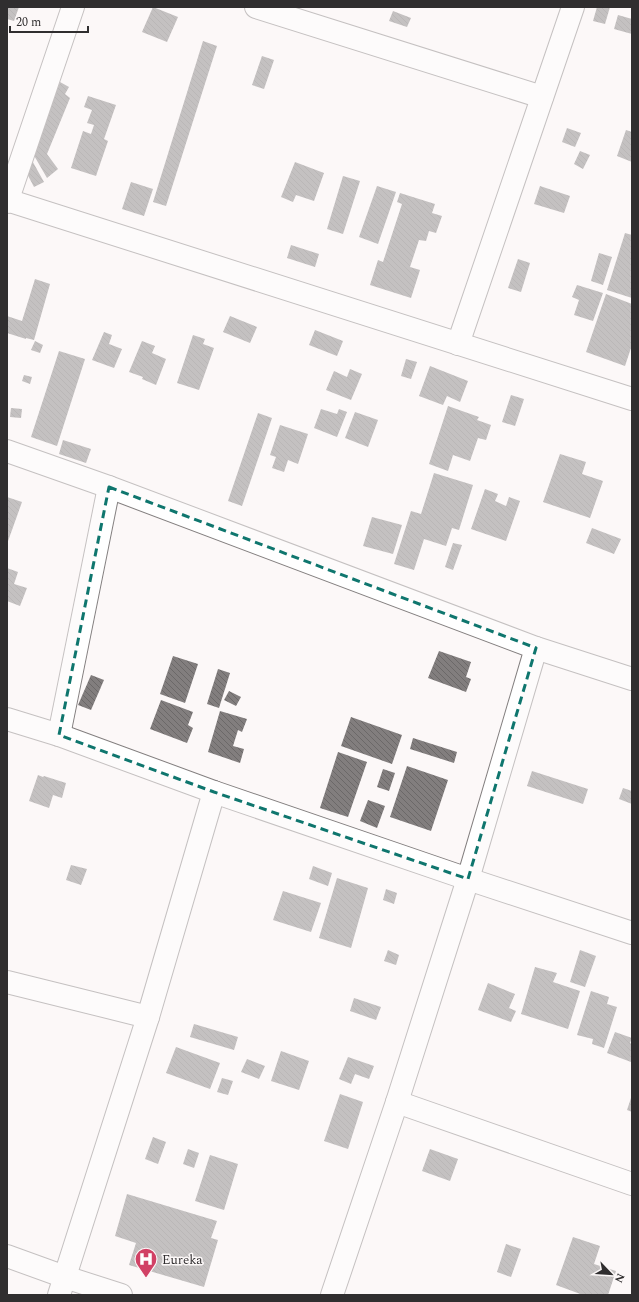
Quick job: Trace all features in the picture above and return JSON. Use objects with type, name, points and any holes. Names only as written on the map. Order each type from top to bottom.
[{"type":"street","points":[[72,7],[7,201],[632,399]]},
{"type":"street","points":[[256,7],[542,97]]},
{"type":"street","points":[[458,344],[573,7]]},
{"type":"street","points":[[7,451],[109,487],[536,648],[632,679]]},
{"type":"street","points":[[59,735],[109,487]]},
{"type":"street","points":[[332,1295],[397,1102],[468,879],[536,648]]},
{"type":"street","points":[[7,719],[59,735],[214,792],[468,879],[632,933]]},
{"type":"street","points":[[62,1286],[148,1017],[214,792]]},
{"type":"street","points":[[7,982],[148,1017]]},
{"type":"street","points":[[397,1102],[632,1184]]},
{"type":"street","points":[[7,1256],[62,1286],[121,1295]]},
{"type":"highlighted area","points":[[109,487],[536,648],[468,879],[214,792],[59,735]]},
{"type":"building","points":[[7,7],[19,7],[14,21],[7,19]]},
{"type":"building","points":[[153,7],[178,17],[167,42],[142,32]]},
{"type":"building","points":[[597,7],[610,7],[605,24],[593,21]]},
{"type":"building","points":[[393,11],[411,18],[407,27],[389,21]]},
{"type":"building","points":[[618,15],[632,19],[632,34],[614,29]]},
{"type":"building","points":[[203,41],[217,46],[166,206],[153,202]]},
{"type":"building","points":[[262,56],[274,60],[264,89],[252,85]]},
{"type":"building","points":[[60,82],[69,87],[65,94],[70,98],[47,154],[58,169],[47,178],[32,152]]},
{"type":"building","points":[[88,96],[116,105],[104,139],[108,141],[96,176],[71,168],[83,131],[91,134],[94,125],[87,123],[92,110],[84,107]]},
{"type":"building","points":[[567,128],[581,133],[575,147],[562,142]]},
{"type":"building","points":[[626,130],[632,132],[632,162],[617,156]]},
{"type":"building","points":[[580,151],[590,155],[583,169],[574,164]]},
{"type":"building","points":[[30,157],[44,182],[34,187],[21,162]]},
{"type":"building","points":[[295,162],[324,173],[314,201],[296,195],[293,202],[281,197]]},
{"type":"building","points":[[343,176],[360,181],[343,234],[327,229]]},
{"type":"building","points":[[131,182],[153,189],[144,216],[122,209]]},
{"type":"building","points":[[377,186],[396,192],[378,244],[359,237]]},
{"type":"building","points":[[540,186],[570,196],[564,213],[534,204]]},
{"type":"building","points":[[400,193],[435,204],[432,213],[442,216],[436,233],[429,231],[426,241],[419,240],[410,267],[420,270],[411,298],[370,285],[378,260],[383,262],[402,204],[397,202]]},
{"type":"building","points":[[625,233],[632,235],[632,298],[607,290]]},
{"type":"building","points":[[291,245],[319,254],[315,267],[287,258]]},
{"type":"building","points":[[599,253],[612,257],[603,285],[591,281]]},
{"type":"building","points":[[518,259],[530,263],[521,292],[508,288]]},
{"type":"building","points":[[35,279],[50,284],[34,340],[7,333],[7,316],[22,321]]},
{"type":"building","points":[[577,285],[603,293],[593,321],[574,315],[579,300],[572,297]]},
{"type":"building","points":[[606,294],[632,304],[632,345],[625,366],[586,352]]},
{"type":"building","points":[[230,316],[257,327],[250,343],[223,332]]},
{"type":"building","points":[[315,330],[343,341],[337,356],[309,345]]},
{"type":"building","points":[[104,332],[112,335],[109,344],[122,349],[114,368],[92,360]]},
{"type":"building","points":[[193,335],[205,339],[203,344],[214,348],[199,390],[177,383]]},
{"type":"building","points":[[35,341],[43,345],[40,353],[31,350]]},
{"type":"building","points":[[142,341],[155,346],[152,353],[166,359],[156,385],[142,379],[143,377],[129,372]]},
{"type":"building","points":[[59,351],[85,359],[57,446],[31,437]]},
{"type":"building","points":[[406,359],[417,362],[411,379],[401,376]]},
{"type":"building","points":[[430,366],[468,381],[460,402],[447,396],[443,405],[419,396]]},
{"type":"building","points":[[350,369],[362,374],[351,400],[326,390],[334,371],[347,377]]},
{"type":"building","points":[[24,375],[32,377],[30,384],[22,381]]},
{"type":"building","points":[[511,395],[524,399],[515,426],[502,422]]},
{"type":"building","points":[[448,406],[479,417],[477,420],[491,425],[486,440],[478,438],[470,461],[453,455],[448,471],[429,464]]},
{"type":"building","points":[[11,408],[22,409],[21,418],[10,417]]},
{"type":"building","points":[[321,409],[337,414],[339,409],[347,412],[337,437],[314,428]]},
{"type":"building","points":[[355,412],[378,420],[368,447],[345,438]]},
{"type":"building","points":[[258,413],[272,418],[242,506],[228,501]]},
{"type":"building","points":[[280,425],[308,434],[298,464],[288,460],[284,472],[272,468],[276,457],[270,455]]},
{"type":"building","points":[[63,440],[91,449],[86,463],[59,454]]},
{"type":"building","points":[[560,454],[586,462],[582,474],[603,481],[590,518],[543,502]]},
{"type":"building","points":[[434,473],[473,485],[459,530],[452,528],[446,546],[424,539],[414,570],[394,564],[411,511],[421,514]]},
{"type":"building","points":[[485,489],[498,494],[495,501],[506,506],[509,497],[520,501],[506,541],[471,529]]},
{"type":"building","points":[[7,497],[22,502],[7,544]]},
{"type":"building","points":[[372,517],[402,525],[393,554],[363,546]]},
{"type":"building","points":[[592,528],[621,539],[614,554],[586,543]]},
{"type":"building","points":[[453,543],[462,545],[453,570],[445,567]]},
{"type":"building","points":[[7,568],[18,572],[14,584],[27,588],[20,606],[7,601]]},
{"type":"building","points":[[439,651],[471,662],[466,677],[471,679],[466,692],[428,678]]},
{"type":"building","points":[[173,656],[198,664],[185,703],[160,694]]},
{"type":"building","points":[[218,669],[230,673],[219,708],[207,704]]},
{"type":"building","points":[[91,675],[104,680],[91,710],[78,705]]},
{"type":"building","points":[[229,691],[241,697],[236,706],[224,700]]},
{"type":"building","points":[[161,700],[193,712],[188,725],[193,728],[187,743],[150,729]]},
{"type":"building","points":[[220,711],[247,719],[242,732],[238,730],[233,746],[244,749],[240,763],[208,752]]},
{"type":"building","points":[[351,717],[402,735],[392,764],[341,746]]},
{"type":"building","points":[[413,738],[457,752],[454,763],[410,749]]},
{"type":"building","points":[[338,752],[367,762],[348,817],[320,808]]},
{"type":"building","points":[[407,766],[448,780],[431,831],[390,817]]},
{"type":"building","points":[[383,769],[395,773],[389,791],[377,787]]},
{"type":"building","points":[[532,771],[588,789],[583,804],[527,786]]},
{"type":"building","points":[[38,775],[66,783],[62,798],[53,795],[49,808],[29,801]]},
{"type":"building","points":[[623,788],[632,791],[632,804],[619,799]]},
{"type":"building","points":[[368,800],[385,806],[377,828],[360,821]]},
{"type":"building","points":[[71,865],[87,869],[81,885],[66,880]]},
{"type":"building","points":[[313,866],[332,873],[328,886],[309,879]]},
{"type":"building","points":[[337,878],[368,888],[351,948],[319,938]]},
{"type":"building","points":[[386,889],[397,893],[394,904],[383,900]]},
{"type":"building","points":[[283,891],[321,903],[311,932],[273,920]]},
{"type":"building","points":[[388,950],[399,955],[396,965],[384,961]]},
{"type":"building","points":[[580,950],[596,956],[585,987],[570,982]]},
{"type":"building","points":[[535,967],[557,973],[553,982],[580,991],[568,1029],[521,1014]]},
{"type":"building","points":[[488,983],[515,994],[509,1008],[516,1011],[511,1022],[478,1010]]},
{"type":"building","points":[[591,991],[609,997],[607,1004],[617,1007],[604,1048],[592,1044],[593,1039],[577,1035]]},
{"type":"building","points":[[354,998],[381,1007],[376,1020],[350,1011]]},
{"type":"building","points":[[194,1024],[238,1037],[234,1050],[190,1037]]},
{"type":"building","points":[[615,1032],[632,1038],[630,1043],[632,1044],[631,1062],[607,1053]]},
{"type":"building","points":[[176,1047],[220,1063],[210,1089],[166,1073]]},
{"type":"building","points":[[281,1051],[309,1061],[299,1090],[271,1081]]},
{"type":"building","points":[[348,1057],[374,1066],[369,1079],[355,1074],[351,1084],[339,1079]]},
{"type":"building","points":[[247,1059],[265,1066],[259,1079],[241,1072]]},
{"type":"building","points":[[222,1078],[233,1081],[228,1095],[217,1092]]},
{"type":"building","points":[[340,1094],[363,1102],[348,1149],[324,1141]]},
{"type":"building","points":[[632,1095],[632,1112],[627,1110]]},
{"type":"building","points":[[153,1137],[166,1142],[158,1164],[145,1159]]},
{"type":"building","points":[[188,1149],[199,1153],[194,1168],[183,1164]]},
{"type":"building","points":[[430,1149],[458,1159],[450,1181],[422,1171]]},
{"type":"building","points":[[210,1155],[238,1164],[224,1210],[195,1201]]},
{"type":"building","points":[[127,1194],[217,1221],[211,1238],[218,1240],[204,1287],[129,1265],[136,1243],[115,1236]]},
{"type":"building","points":[[573,1237],[600,1246],[594,1264],[616,1271],[608,1295],[583,1295],[556,1285]]},
{"type":"building","points":[[506,1244],[521,1249],[511,1277],[497,1272]]},
{"type":"place","name":"Eureka","points":[[146,1278]]}]
